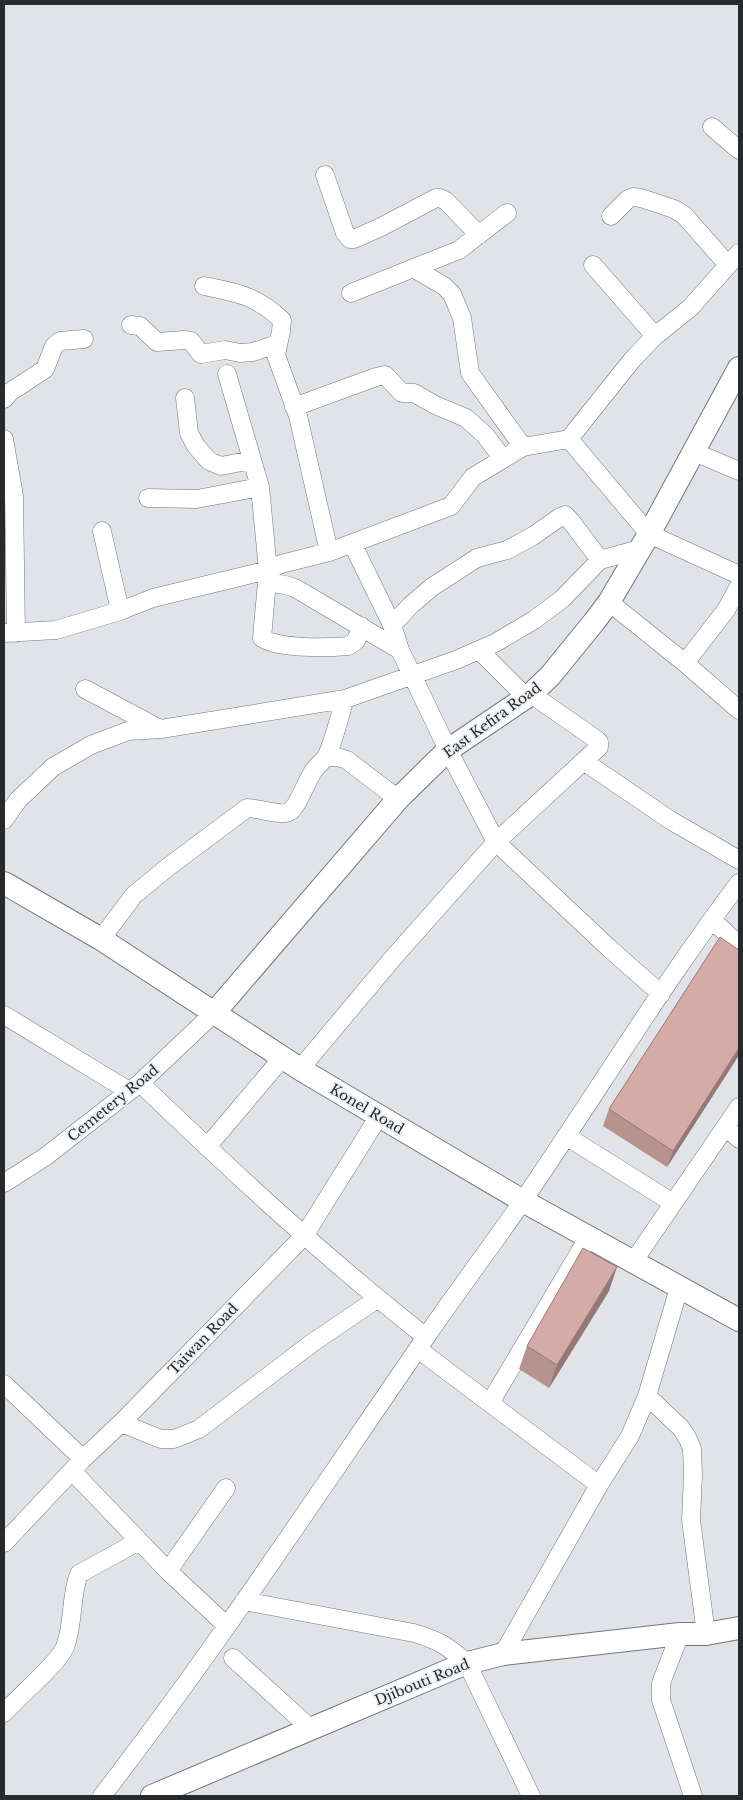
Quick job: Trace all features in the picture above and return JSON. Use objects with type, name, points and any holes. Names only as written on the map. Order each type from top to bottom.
[{"type":"main road","name":"East Kefira Road","points":[[214,1013],[398,799],[448,750],[529,695],[550,676],[609,602],[645,542],[739,368]]},
{"type":"main road","name":"Konel Road","points":[[4,883],[101,939],[292,1063],[379,1116],[522,1201],[739,1320]]},
{"type":"main road","name":"Djibouti Road","points":[[152,1796],[467,1663],[503,1654],[680,1634],[706,1634],[739,1628]]},
{"type":"street","points":[[712,127],[739,150]]},
{"type":"street","points":[[325,175],[345,233],[350,239],[381,227],[436,198],[446,201],[479,235]]},
{"type":"street","points":[[4,439],[14,496],[10,633],[56,630],[153,598],[268,578],[280,564],[329,552],[451,506],[473,477],[523,447],[569,439],[632,360],[656,336],[690,308],[734,259],[684,215],[674,209],[633,197],[628,199],[611,216]]},
{"type":"street","points":[[351,293],[459,250],[508,213]]},
{"type":"street","points":[[593,265],[656,336]]},
{"type":"street","points":[[414,268],[444,286],[452,294],[462,318],[470,373],[523,447]]},
{"type":"street","points":[[204,286],[249,296],[282,320],[276,355],[298,416],[329,552]]},
{"type":"street","points":[[131,325],[140,326],[157,342],[191,341],[201,354],[225,350],[240,353],[253,352],[277,344]]},
{"type":"street","points":[[4,399],[10,392],[45,369],[54,346],[60,341],[84,339]]},
{"type":"street","points":[[227,374],[260,487],[268,578],[262,638],[288,646],[348,646],[356,641],[361,626]]},
{"type":"street","points":[[294,407],[385,375],[402,393],[414,393],[435,405],[466,418],[486,435],[503,459]]},
{"type":"street","points":[[185,398],[189,433],[196,446],[209,461],[221,466],[252,460]]},
{"type":"street","points":[[569,439],[645,542],[739,575]]},
{"type":"street","points":[[694,452],[739,471]]},
{"type":"street","points":[[148,498],[197,499],[260,487]]},
{"type":"street","points":[[392,625],[432,587],[477,558],[507,550],[533,536],[560,516],[565,516],[570,520],[600,560]]},
{"type":"street","points":[[102,531],[120,610]]},
{"type":"street","points":[[4,820],[18,800],[54,767],[91,745],[128,731],[161,729],[345,699],[412,675],[480,650],[534,620],[562,599],[600,560],[645,542]]},
{"type":"street","points":[[352,543],[392,625],[400,650],[448,750],[496,842],[661,994]]},
{"type":"street","points":[[268,578],[274,584],[290,586],[400,650]]},
{"type":"street","points":[[685,663],[726,610],[739,586]]},
{"type":"street","points":[[609,602],[685,663],[739,710]]},
{"type":"street","points":[[207,1147],[394,958],[496,842],[596,751],[599,742],[529,695],[480,650]]},
{"type":"street","points":[[85,689],[161,729]]},
{"type":"street","points":[[101,939],[134,895],[168,866],[247,808],[257,808],[283,814],[290,812],[298,802],[302,790],[314,770],[326,757],[345,699]]},
{"type":"street","points":[[326,757],[337,757],[347,760],[398,799]]},
{"type":"street","points":[[584,762],[670,820],[739,860]]},
{"type":"street","points":[[102,1796],[152,1732],[227,1626],[522,1201],[661,994],[739,883]]},
{"type":"street","points":[[712,920],[739,945]]},
{"type":"street","name":"Cemetery Road","points":[[4,1183],[45,1157],[135,1087],[214,1013]]},
{"type":"street","points":[[4,1015],[135,1087],[207,1147],[490,1403],[598,1485]]},
{"type":"street","points":[[633,1262],[739,1107]]},
{"type":"street","name":"Taiwan Road","points":[[4,1543],[77,1465],[121,1423],[304,1236],[379,1116]]},
{"type":"street","points":[[726,1127],[739,1139]]},
{"type":"street","points":[[566,1136],[673,1203]]},
{"type":"street","points":[[490,1403],[588,1238]]},
{"type":"street","points":[[503,1654],[598,1485],[630,1436],[648,1396],[679,1288]]},
{"type":"street","points":[[121,1423],[161,1439],[174,1439],[199,1429],[312,1343],[377,1299]]},
{"type":"street","points":[[4,1384],[77,1465],[139,1540],[168,1571],[227,1626]]},
{"type":"street","points":[[648,1396],[681,1428],[688,1438],[692,1449],[691,1520],[706,1634]]},
{"type":"street","points":[[168,1571],[226,1488]]},
{"type":"street","points":[[4,1713],[54,1663],[65,1649],[71,1628],[75,1584],[79,1574],[139,1540]]},
{"type":"street","points":[[244,1601],[414,1633],[439,1641],[448,1647],[467,1663],[531,1796]]},
{"type":"street","points":[[680,1634],[661,1683],[662,1700],[693,1796]]},
{"type":"street","points":[[233,1658],[311,1729]]},
{"type":"building","points":[[720,937],[739,950],[739,1048],[673,1151],[609,1109]]},
{"type":"building","points":[[583,1248],[617,1267],[557,1365],[527,1346]]}]
